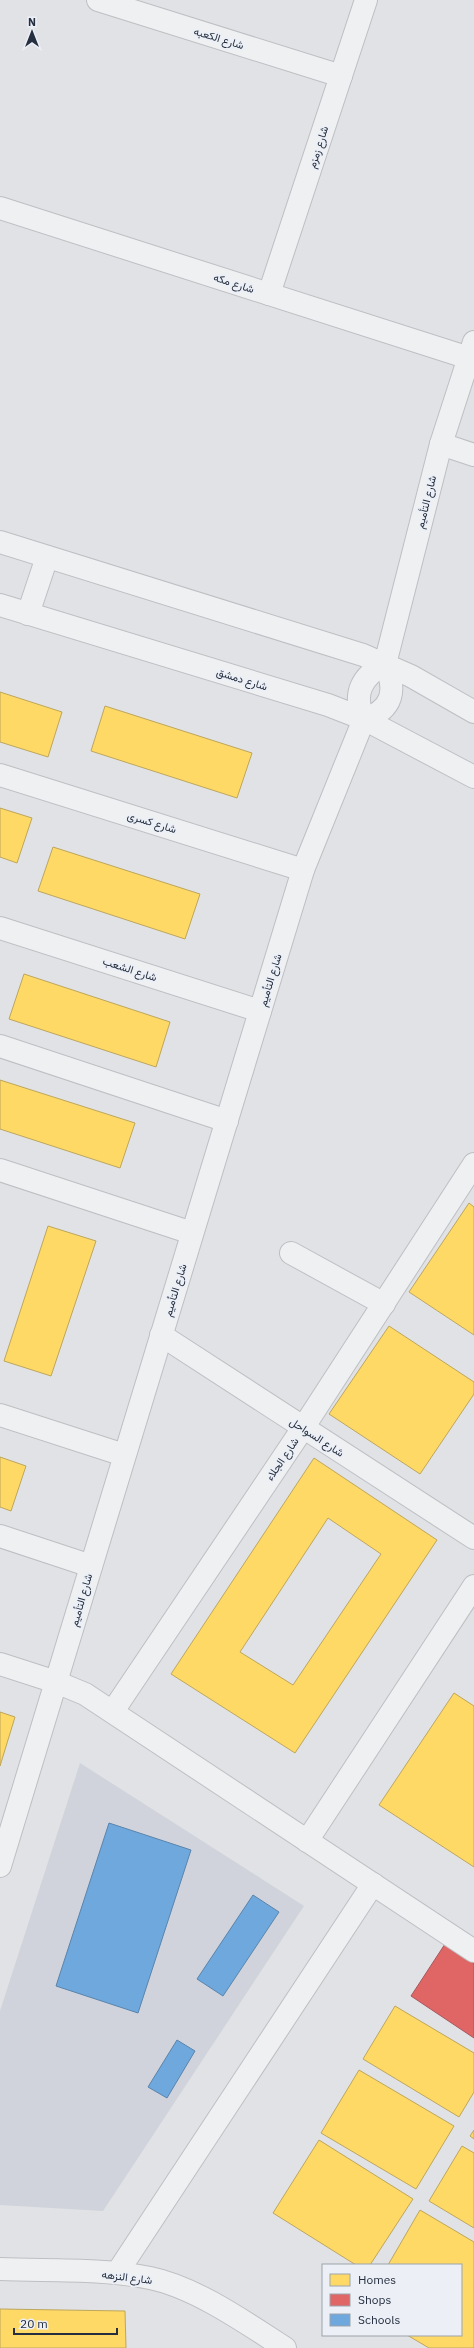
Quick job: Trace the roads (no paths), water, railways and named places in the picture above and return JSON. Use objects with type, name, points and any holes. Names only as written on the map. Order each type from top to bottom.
[{"type":"street","name":"شارع الكعبه","points":[[98,0],[341,76]]},
{"type":"street","name":"شارع زمزم","points":[[269,294],[366,0]]},
{"type":"street","name":"شارع مكه","points":[[0,208],[269,294],[471,350]]},
{"type":"street","name":"شارع التأميم","points":[[385,664],[441,444],[471,350]]},
{"type":"street","points":[[441,444],[474,455]]},
{"type":"street","points":[[0,542],[337,646],[385,664],[411,676],[474,712]]},
{"type":"street","points":[[28,614],[47,557]]},
{"type":"street","name":"شارع دمشق","points":[[0,605],[328,705],[364,719],[474,777]]},
{"type":"street","points":[[385,664],[392,687],[390,698],[384,708],[375,715],[364,719],[359,708],[358,698],[360,687],[366,677],[385,664]]},
{"type":"street","name":"شارع التأميم","points":[[0,1866],[303,870],[364,719]]},
{"type":"street","name":"شارع كسرى","points":[[0,775],[303,870]]},
{"type":"street","name":"شارع الشعب","points":[[0,928],[260,1011]]},
{"type":"street","points":[[0,1046],[227,1121]]},
{"type":"street","name":"شارع الجلاء","points":[[113,1711],[303,1428],[474,1164]]},
{"type":"street","points":[[0,1170],[192,1233]]},
{"type":"street","points":[[291,1253],[384,1304]]},
{"type":"street","name":"شارع السواحل","points":[[161,1335],[303,1428],[473,1536]]},
{"type":"street","points":[[0,1415],[124,1455]]},
{"type":"street","points":[[0,1536],[91,1566]]},
{"type":"street","points":[[307,1841],[474,1586]]},
{"type":"street","points":[[0,1664],[56,1682],[85,1694],[113,1711],[474,1951]]},
{"type":"street","points":[[117,2274],[373,1884]]},
{"type":"street","name":"شارع النزهه","points":[[0,2269],[117,2274],[150,2278],[175,2286],[209,2302],[285,2348]]}]
